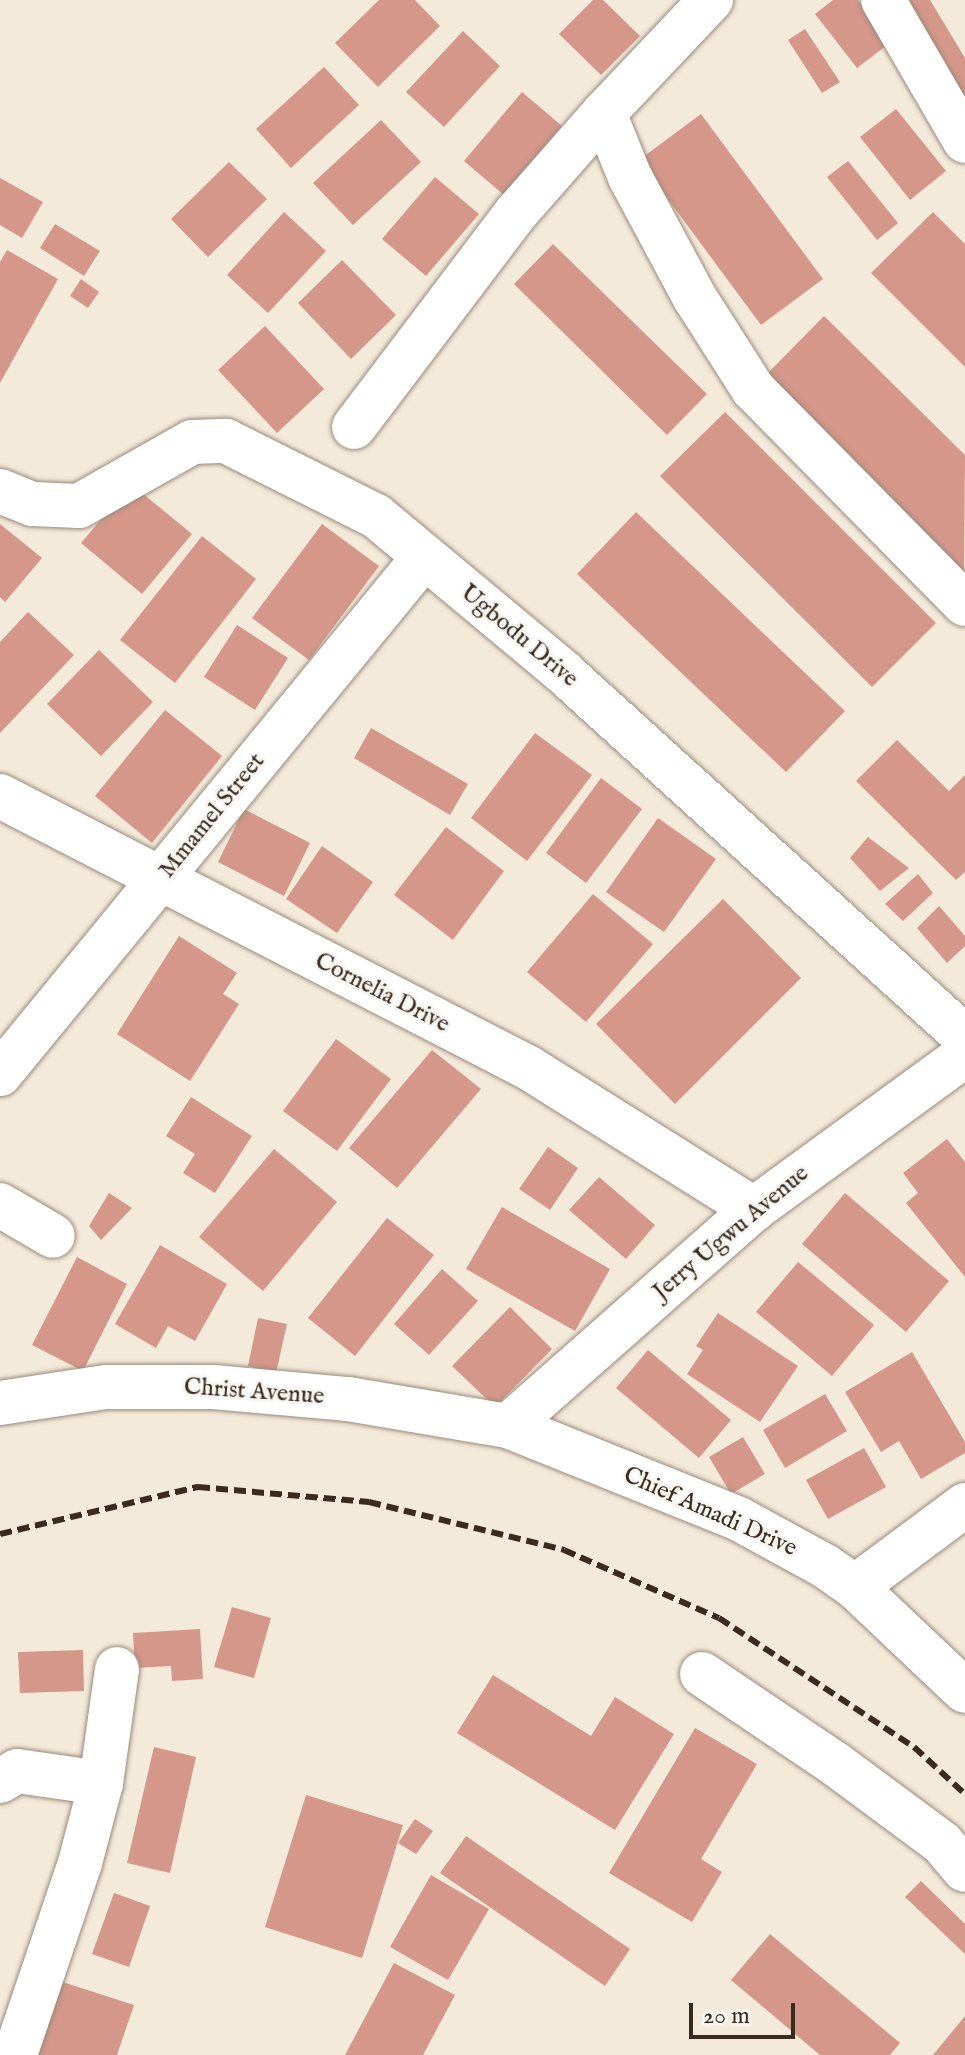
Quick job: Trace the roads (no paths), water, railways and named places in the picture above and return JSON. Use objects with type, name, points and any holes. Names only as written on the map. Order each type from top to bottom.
[{"type":"street","points":[[354,427],[516,213],[604,113],[711,0]]},
{"type":"street","points":[[883,0],[965,141]]},
{"type":"street","points":[[604,113],[630,177],[695,298],[753,389],[965,604]]},
{"type":"street","name":"Ugbodu Drive","points":[[0,491],[33,504],[79,506],[192,442],[226,441],[376,516],[563,672],[965,1037]]},
{"type":"street","name":"Mmamel Street","points":[[0,1074],[424,557]]},
{"type":"street","name":"Cornelia Drive","points":[[0,796],[529,1068],[754,1209]]},
{"type":"street","name":"Jerry Ugwu Avenue","points":[[508,1426],[754,1209],[965,1055]]},
{"type":"street","points":[[0,1205],[53,1236]]},
{"type":"street","name":"Christ Avenue","points":[[0,1403],[106,1387],[213,1387],[348,1399],[508,1426]]},
{"type":"street","name":"Chief Amadi Drive","points":[[508,1426],[739,1519],[825,1566],[855,1587],[965,1691]]},
{"type":"street","points":[[855,1587],[965,1505]]},
{"type":"street","points":[[15,2055],[80,1863],[101,1783],[117,1669]]},
{"type":"street","points":[[702,1674],[834,1763],[930,1834],[965,1870]]},
{"type":"street","points":[[0,1781],[17,1771],[101,1783]]},
{"type":"railway","points":[[0,1534],[198,1487],[369,1502],[564,1550],[719,1618],[914,1747],[965,1794]]}]
